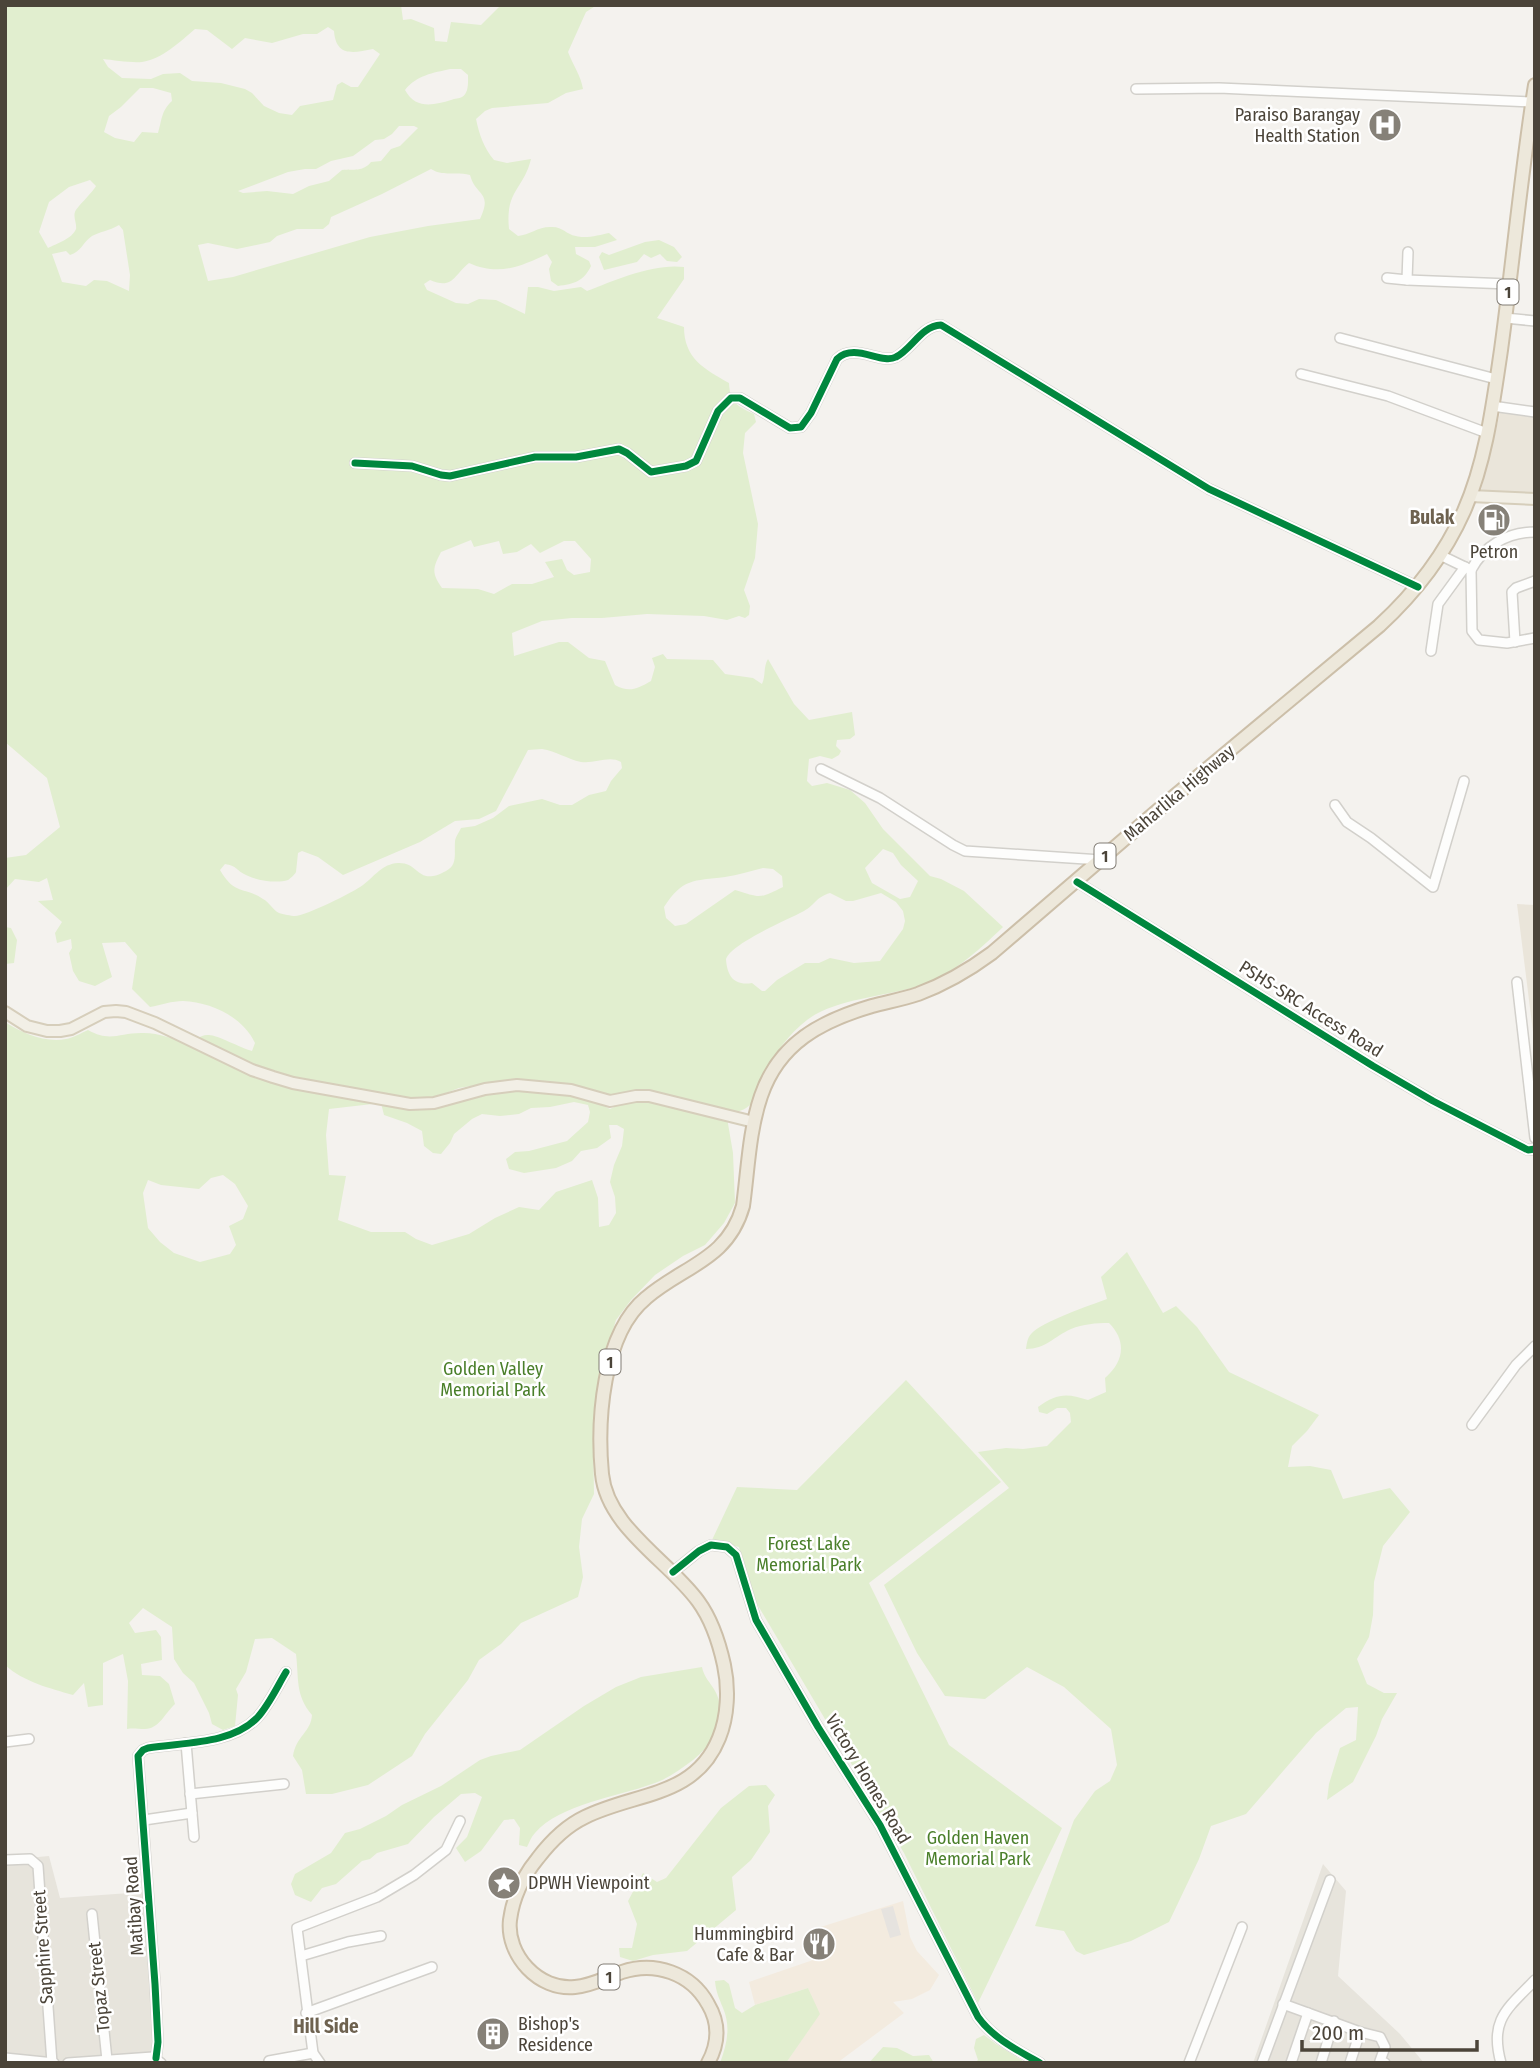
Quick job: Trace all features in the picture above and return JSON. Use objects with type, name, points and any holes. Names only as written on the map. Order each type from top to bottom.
[{"type":"highway","name":"Maharlika Highway","points":[[673,1573],[622,1519],[604,1485],[601,1457],[607,1371],[628,1319],[642,1300],[716,1251],[732,1233],[743,1206],[754,1122],[761,1097],[771,1074],[805,1034],[838,1017],[915,995],[961,974],[992,953],[1171,799],[1379,626],[1418,587],[1457,526],[1470,496],[1487,433],[1505,318],[1535,85]]},
{"type":"highway","name":"1","points":[[673,1573],[704,1610],[716,1635],[727,1688],[724,1726],[719,1740],[700,1770],[682,1783],[598,1811],[581,1819],[554,1839],[534,1863],[521,1886],[511,1914],[510,1932],[525,1967],[559,1986],[575,1987],[621,1972],[647,1967],[668,1971],[686,1979],[705,1998],[715,2019],[717,2041],[708,2063]]},
{"type":"main road","points":[[1470,496],[1535,499]]},
{"type":"main road","points":[[5,1012],[27,1026],[47,1031],[71,1029],[104,1012],[126,1012],[273,1077],[410,1104],[434,1103],[485,1089],[517,1085],[572,1090],[610,1101],[643,1096],[754,1122]]},
{"type":"street","points":[[1136,89],[1219,88],[1532,102]]},
{"type":"street","points":[[1407,281],[1408,252]]},
{"type":"street","points":[[1387,278],[1509,284]]},
{"type":"street","points":[[1505,318],[1535,321]]},
{"type":"street","points":[[355,463],[412,466],[450,476],[527,459],[576,457],[619,449],[651,472],[686,466],[696,461],[718,411],[731,398],[740,398],[790,428],[801,427],[841,355],[849,352],[897,357],[927,330],[941,326],[1200,483],[1418,587]]},
{"type":"street","points":[[1340,338],[1496,379]]},
{"type":"street","points":[[1301,374],[1388,396],[1487,433]]},
{"type":"street","points":[[1492,406],[1535,412]]},
{"type":"street","points":[[1431,651],[1438,604],[1481,554],[1507,536],[1535,532]]},
{"type":"street","points":[[1440,555],[1468,569]]},
{"type":"street","points":[[1468,569],[1473,634],[1483,642],[1507,643],[1535,638]]},
{"type":"street","points":[[1515,642],[1512,592],[1535,582]]},
{"type":"street","points":[[821,769],[880,798],[965,851],[1101,860]]},
{"type":"street","points":[[1335,805],[1346,822],[1371,838],[1433,887],[1464,781]]},
{"type":"street","name":"PSHS-SRC Access Road","points":[[1077,882],[1397,1080],[1528,1150],[1535,1149]]},
{"type":"street","points":[[1517,982],[1535,1138]]},
{"type":"street","points":[[1472,1425],[1508,1376],[1535,1346]]},
{"type":"street","name":"Victory Homes Road","points":[[673,1573],[699,1551],[711,1545],[727,1546],[736,1555],[756,1620],[818,1727],[880,1825],[978,2017],[997,2037],[1040,2063]]},
{"type":"street","points":[[194,1837],[186,1743],[223,1737],[253,1722],[286,1672]]},
{"type":"street","points":[[5,1742],[29,1740]]},
{"type":"street","name":"Matibay Road","points":[[159,2060],[144,1820],[137,1759],[140,1752],[148,1748],[186,1743]]},
{"type":"street","points":[[190,1794],[284,1784]]},
{"type":"street","points":[[144,1820],[192,1813]]},
{"type":"street","points":[[320,2063],[313,2053],[306,2013],[297,1928],[377,1898],[403,1882],[446,1850],[460,1821]]},
{"type":"street","name":"Sapphire Street","points":[[5,1860],[30,1859],[38,1866],[53,2063]]},
{"type":"street","points":[[1262,2063],[1330,1881]]},
{"type":"street","name":"Topaz Street","points":[[92,1914],[114,2061]]},
{"type":"street","points":[[1189,2063],[1242,1927]]},
{"type":"street","points":[[301,1956],[348,1942],[381,1936]]},
{"type":"street","points":[[306,2013],[432,1967]]},
{"type":"street","points":[[1501,2063],[1496,2037],[1500,2020],[1535,1980]]},
{"type":"street","points":[[1283,2004],[1380,2037],[1385,2047],[1382,2062]]},
{"type":"street","points":[[1291,2063],[1308,2013]]},
{"type":"street","points":[[1321,2063],[1335,2021]]},
{"type":"street","points":[[1350,2063],[1360,2032]]},
{"type":"street","points":[[269,2061],[313,2053]]},
{"type":"street","points":[[5,2057],[53,2063]]},
{"type":"street","points":[[68,2063],[149,2057],[159,2060]]},
{"type":"shaded area","points":[[1501,409],[1535,414],[1535,494],[1481,490]]},
{"type":"shaded area","points":[[1517,904],[1535,905],[1535,1048]]},
{"type":"shaded area","points":[[49,1856],[60,1898],[143,1892],[159,2063],[5,2063],[5,1860]]},
{"type":"shaded area","points":[[1323,1864],[1346,1891],[1338,1976],[1400,2034],[1424,2063],[1253,2063]]},
{"type":"shaded area","points":[[903,1901],[910,1937],[917,1951],[939,1975],[930,1990],[912,1999],[893,2002],[904,2013],[837,2063],[786,2063],[819,2014],[808,1988],[755,2005],[749,1982],[813,1960],[808,1931]]},
{"type":"shaded area","points":[[893,1906],[901,1935],[890,1938],[881,1909]]},
{"type":"green space","name":"Golden Valley Memorial Park","points":[[5,5],[401,5],[403,20],[411,19],[434,28],[435,41],[447,42],[451,22],[481,25],[499,7],[597,5],[586,12],[568,52],[583,89],[566,93],[548,103],[492,108],[476,119],[482,141],[494,160],[507,163],[531,159],[512,198],[509,229],[518,236],[541,228],[554,227],[580,237],[609,233],[617,240],[595,247],[575,247],[576,254],[589,261],[591,266],[582,278],[569,284],[558,286],[551,281],[549,269],[552,262],[547,254],[509,268],[490,269],[469,263],[448,282],[430,280],[424,284],[427,290],[456,303],[468,304],[479,299],[496,300],[525,314],[528,287],[554,291],[581,287],[587,291],[648,270],[684,267],[684,279],[657,318],[684,327],[692,355],[711,373],[729,383],[733,399],[739,406],[754,414],[756,422],[745,433],[743,453],[758,524],[755,558],[744,590],[750,606],[749,615],[727,620],[704,616],[647,614],[542,621],[512,633],[514,656],[559,642],[568,642],[589,658],[605,661],[615,685],[629,689],[651,681],[655,667],[652,658],[663,654],[667,659],[713,660],[725,674],[753,678],[762,684],[768,659],[794,704],[809,720],[852,712],[855,735],[850,739],[837,740],[836,746],[841,751],[832,759],[820,756],[809,759],[807,781],[812,786],[827,783],[850,790],[865,803],[883,829],[930,876],[964,891],[1003,927],[973,954],[928,983],[831,1007],[807,1020],[777,1052],[751,1104],[740,1111],[726,1112],[733,1153],[735,1203],[724,1223],[705,1245],[655,1275],[631,1300],[616,1320],[601,1369],[593,1433],[594,1494],[582,1519],[579,1547],[583,1577],[578,1597],[521,1623],[501,1644],[479,1660],[468,1680],[425,1734],[412,1756],[368,1785],[332,1794],[306,1794],[302,1770],[293,1756],[312,1715],[300,1694],[296,1654],[272,1638],[255,1639],[246,1672],[236,1689],[238,1695],[235,1726],[223,1730],[212,1724],[194,1683],[174,1659],[172,1627],[143,1608],[129,1623],[135,1633],[156,1630],[161,1637],[162,1660],[141,1664],[142,1675],[160,1676],[169,1684],[175,1704],[150,1728],[127,1729],[128,1681],[123,1654],[103,1663],[103,1705],[88,1707],[84,1683],[73,1695],[29,1680],[5,1665],[5,1022],[26,1033],[50,1040],[69,1038],[88,1030],[103,1036],[155,1034],[189,1044],[201,1036],[209,1035],[252,1051],[255,1043],[243,1026],[234,1019],[204,1004],[183,1001],[150,1007],[132,989],[137,956],[125,942],[102,943],[112,977],[95,986],[79,981],[73,971],[69,953],[72,948],[71,939],[57,943],[55,933],[62,922],[38,901],[53,900],[47,878],[39,882],[15,879],[5,890],[5,858],[26,855],[60,827],[47,778],[5,742]],"holes":[[[328,27],[334,31],[335,39],[342,49],[352,52],[373,49],[380,54],[358,87],[342,82],[337,85],[333,100],[300,106],[292,115],[264,106],[245,89],[221,83],[192,81],[180,73],[163,74],[151,79],[122,78],[108,67],[103,59],[133,62],[149,60],[170,49],[195,29],[207,30],[232,49],[245,38],[272,43],[303,34],[317,34]],[[461,69],[468,75],[466,93],[461,98],[438,103],[414,101],[405,90],[431,73]],[[140,88],[171,93],[172,101],[164,112],[158,133],[142,132],[134,142],[115,138],[104,132],[109,116]],[[399,126],[418,128],[400,146],[391,149],[381,161],[371,162],[361,169],[342,170],[329,181],[293,194],[238,191],[288,172],[316,169],[331,161],[353,156],[375,140],[384,139]],[[431,169],[441,173],[470,175],[485,203],[480,219],[370,237],[233,277],[208,281],[198,245],[208,243],[237,249],[270,242],[277,236],[297,229],[323,229],[329,224],[331,217]],[[90,180],[96,186],[75,212],[76,229],[71,236],[48,248],[39,232],[49,202],[69,187]],[[119,225],[123,230],[130,275],[129,291],[107,281],[94,280],[86,286],[62,282],[52,254],[66,251],[70,255],[74,254],[92,236]],[[471,540],[474,547],[499,541],[503,554],[517,552],[531,544],[540,553],[564,541],[575,541],[591,559],[590,572],[574,575],[567,570],[562,559],[545,562],[554,577],[532,584],[512,584],[494,594],[478,589],[442,588],[434,570],[441,552]],[[528,750],[547,750],[581,762],[612,759],[621,762],[622,768],[606,791],[589,795],[572,805],[560,805],[542,799],[509,806],[493,818],[475,826],[461,828],[455,840],[454,862],[446,871],[429,876],[405,864],[392,864],[350,893],[300,915],[279,913],[263,899],[230,884],[220,870],[225,864],[259,880],[288,880],[296,872],[298,853],[302,851],[318,857],[343,875],[420,842],[455,821],[479,819],[496,811]],[[883,849],[893,853],[918,881],[910,897],[900,899],[872,883],[865,868]],[[763,868],[773,869],[782,876],[783,887],[760,896],[735,890],[686,924],[675,926],[666,918],[664,907],[683,886]],[[830,893],[846,901],[853,901],[881,893],[896,902],[903,911],[903,929],[880,961],[854,963],[830,958],[819,963],[805,963],[777,980],[765,991],[752,983],[740,983],[730,975],[726,959],[738,946],[804,911]],[[513,1079],[582,1087],[607,1097],[618,1105],[610,1109],[586,1097],[516,1088],[477,1095],[396,1101],[438,1096],[459,1088]],[[574,1102],[588,1105],[590,1112],[588,1122],[567,1141],[515,1152],[506,1159],[509,1169],[524,1173],[556,1168],[572,1161],[581,1151],[597,1148],[611,1138],[609,1125],[624,1129],[622,1146],[610,1182],[616,1213],[609,1225],[599,1227],[598,1198],[592,1180],[556,1192],[539,1210],[519,1207],[469,1234],[432,1245],[405,1232],[371,1232],[338,1220],[346,1176],[329,1175],[326,1135],[329,1109],[381,1103],[384,1115],[422,1131],[424,1146],[433,1153],[441,1154],[454,1134],[472,1119],[482,1114],[519,1114],[531,1108]],[[223,1175],[235,1184],[248,1206],[243,1219],[229,1226],[236,1245],[230,1254],[200,1262],[174,1253],[160,1242],[148,1228],[143,1193],[148,1180],[161,1185],[199,1189],[211,1178]]]},
{"type":"green space","points":[[659,240],[674,247],[682,257],[677,262],[667,261],[660,254],[651,258],[644,254],[637,262],[604,270],[599,257],[602,252],[609,255],[645,242]]},
{"type":"green space","points":[[5,927],[11,928],[17,940],[14,963],[5,964]]},
{"type":"green space","points":[[1127,1252],[1163,1313],[1176,1306],[1197,1327],[1229,1372],[1319,1415],[1292,1446],[1288,1467],[1310,1466],[1331,1470],[1343,1499],[1390,1488],[1410,1512],[1383,1546],[1374,1582],[1369,1637],[1357,1659],[1367,1684],[1384,1693],[1397,1693],[1353,1782],[1327,1800],[1340,1748],[1356,1740],[1358,1707],[1346,1708],[1316,1733],[1246,1814],[1211,1826],[1199,1859],[1169,1922],[1131,1941],[1084,1955],[1076,1951],[1064,1931],[1035,1926],[1074,1820],[1095,1791],[1110,1781],[1117,1765],[1111,1729],[1064,1687],[1027,1667],[985,1699],[945,1696],[917,1653],[884,1585],[1009,1488],[978,1452],[1047,1446],[1071,1422],[1070,1413],[1066,1408],[1057,1408],[1047,1414],[1039,1412],[1038,1407],[1057,1397],[1068,1395],[1088,1400],[1106,1392],[1105,1378],[1116,1365],[1121,1351],[1119,1337],[1109,1323],[1076,1327],[1044,1345],[1026,1349],[1031,1334],[1036,1329],[1107,1299],[1101,1277]]},
{"type":"green space","name":"Forest Lake Memorial Park","points":[[906,1380],[1001,1482],[869,1583],[949,1745],[1062,1828],[978,2003],[904,1853],[753,1597],[739,1547],[712,1540],[737,1487],[797,1490]]},
{"type":"green space","points":[[702,1667],[719,1702],[718,1725],[704,1749],[669,1777],[590,1802],[559,1815],[535,1833],[527,1847],[519,1845],[520,1828],[514,1819],[504,1820],[481,1851],[465,1862],[456,1848],[467,1837],[482,1797],[475,1793],[461,1794],[408,1844],[377,1853],[362,1861],[336,1884],[322,1888],[311,1902],[295,1895],[291,1884],[295,1874],[331,1853],[345,1833],[386,1816],[441,1786],[480,1760],[520,1750],[616,1687],[641,1677]]},
{"type":"green space","points":[[766,1785],[775,1795],[768,1806],[770,1832],[751,1860],[732,1877],[736,1910],[687,1951],[653,1955],[633,1961],[620,1957],[619,1948],[632,1948],[637,1924],[628,1901],[643,1873],[657,1882],[666,1878],[721,1808],[749,1786]]},
{"type":"green space","points":[[724,1980],[729,1984],[735,2008],[742,2013],[755,2005],[808,1988],[820,2014],[786,2063],[720,2063],[727,2029],[715,1981]]},
{"type":"green space","points":[[984,2035],[1026,2063],[975,2063],[978,2060],[974,2048],[976,2039]]},
{"type":"green space","points":[[883,2047],[897,2048],[913,2056],[929,2055],[934,2063],[869,2063]]},
{"type":"cycle path","points":[[355,463],[412,466],[450,476],[535,457],[576,457],[619,449],[651,472],[686,466],[696,461],[718,411],[731,398],[740,398],[790,428],[801,427],[811,413],[837,359],[852,353],[890,359],[902,353],[922,333],[941,325],[1209,489],[1418,587]]},
{"type":"cycle path","points":[[1077,882],[1433,1101],[1528,1150],[1535,1149]]},
{"type":"cycle path","points":[[673,1572],[711,1545],[727,1547],[736,1555],[756,1620],[818,1727],[880,1825],[978,2017],[998,2037],[1040,2063]]},
{"type":"cycle path","points":[[156,2058],[158,2042],[155,1984],[138,1756],[148,1748],[220,1738],[246,1727],[257,1718],[286,1672]]},
{"type":"place","name":"Paraiso Barangay Health Station","points":[[1385,125]]},
{"type":"place","name":"Petron","points":[[1494,520]]},
{"type":"place","name":"DPWH Viewpoint","points":[[504,1883]]},
{"type":"place","name":"Hummingbird Cafe & Bar","points":[[819,1944]]},
{"type":"place","name":"Bishop's Residence","points":[[493,2034]]},
{"type":"district","name":"Bulak","points":[[1432,517]]},
{"type":"district","name":"Hill Side","points":[[326,2026]]},
{"type":"park label","name":"Golden Haven Memorial Park","points":[[978,1848]]}]
